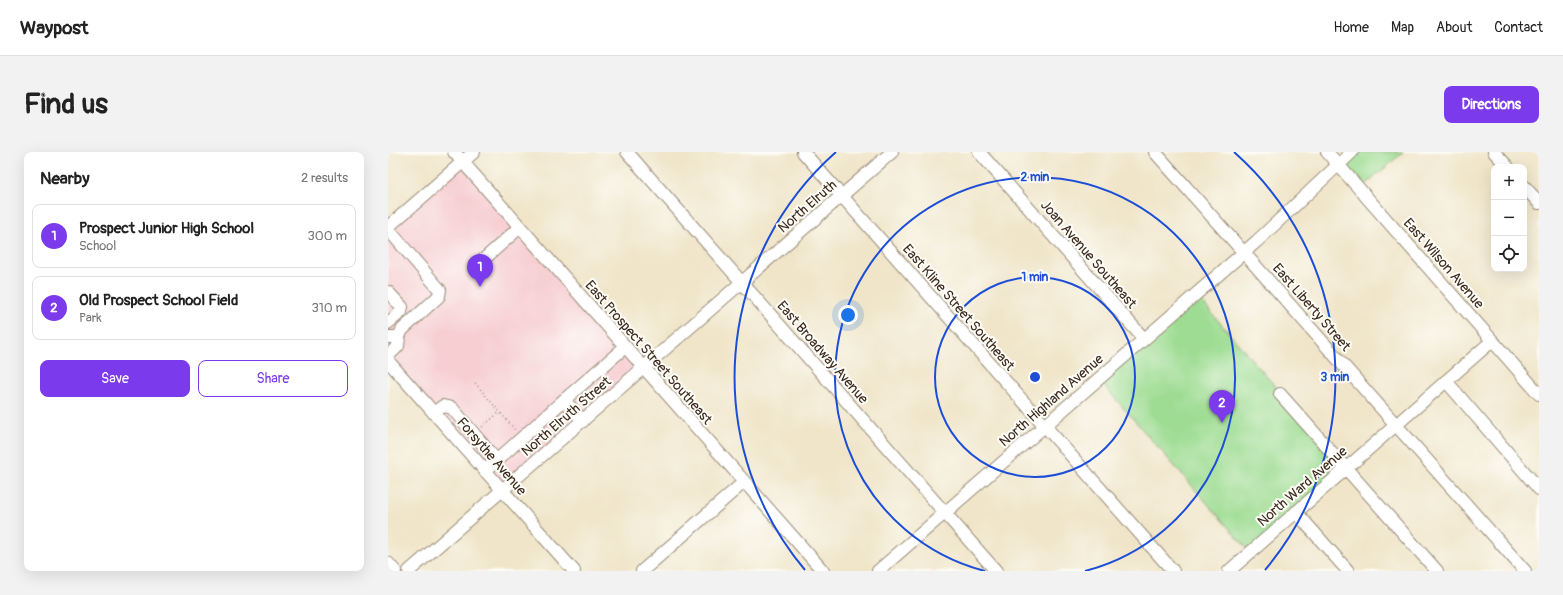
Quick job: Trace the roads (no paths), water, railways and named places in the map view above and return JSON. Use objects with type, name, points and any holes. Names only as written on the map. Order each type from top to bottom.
[{"type":"street","name":"East Prospect Street Southeast","points":[[454,152],[822,571]]},
{"type":"street","points":[[394,337],[439,296],[440,290],[388,228],[474,152]]},
{"type":"street","name":"East Broadway Avenue","points":[[627,152],[996,571]]},
{"type":"street","name":"East Kline Street Southeast","points":[[803,152],[1173,571]]},
{"type":"street","name":"North Elruth","points":[[742,283],[892,152]]},
{"type":"street","name":"Joan Avenue Southeast","points":[[979,152],[1144,339]]},
{"type":"street","name":"East Liberty Street","points":[[1156,152],[1525,571]]},
{"type":"street","name":"East Wilson Avenue","points":[[1327,152],[1539,394]]},
{"type":"street","name":"North Highland Avenue","points":[[878,571],[1244,252],[1352,152]]},
{"type":"street","points":[[1494,152],[1505,164]]},
{"type":"street","points":[[1527,189],[1539,203]]},
{"type":"street","points":[[483,260],[520,227]]},
{"type":"street","name":"North Elruth Street","points":[[409,571],[742,283]]},
{"type":"street","points":[[388,292],[402,307],[401,312],[388,324],[398,346],[388,356]]},
{"type":"street","name":"North Ward Avenue","points":[[1229,571],[1492,341]]},
{"type":"street","points":[[484,470],[625,347]]},
{"type":"street","name":"Forsythe Avenue","points":[[388,361],[574,571]]},
{"type":"street","points":[[1446,381],[1539,489]]},
{"type":"street","points":[[1280,394],[1437,571]]},
{"type":"street","points":[[564,400],[583,421]]},
{"type":"street","points":[[434,414],[443,406],[452,408],[474,430],[496,460]]},
{"type":"street","points":[[457,439],[474,430]]},
{"type":"street","points":[[642,571],[744,482]]},
{"type":"street","points":[[1296,512],[1348,571]]},
{"type":"street","points":[[388,563],[396,571]]},
{"type":"place","name":"Prospect Junior High School","points":[[480,287]]},
{"type":"place","name":"Old Prospect School Field","points":[[1222,423]]}]
